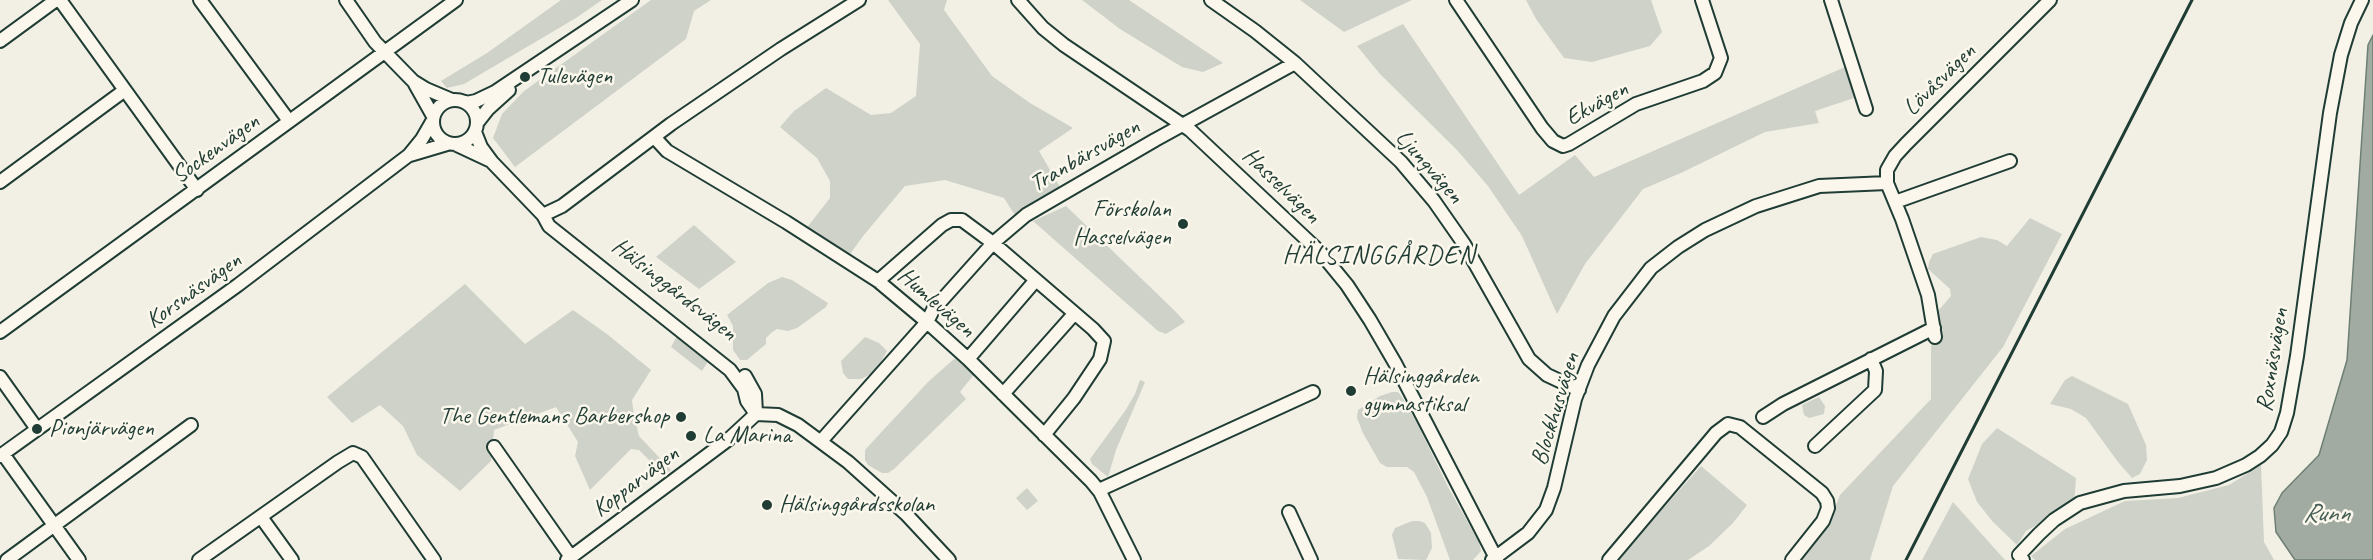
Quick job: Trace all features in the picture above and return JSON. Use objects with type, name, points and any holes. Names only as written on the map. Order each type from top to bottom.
[{"type":"street","points":[[0,40],[58,0],[197,189]]},
{"type":"street","points":[[201,0],[289,122]]},
{"type":"street","points":[[346,0],[385,52],[413,81],[452,100],[466,103],[495,92],[632,0]]},
{"type":"street","name":"Sockenvägen","points":[[0,332],[456,0]]},
{"type":"street","points":[[543,215],[562,206],[671,124],[781,49],[859,0]]},
{"type":"street","name":"Hasselvägen","points":[[1017,0],[1064,45],[1184,125],[1298,230],[1347,285],[1395,363],[1495,559]]},
{"type":"street","name":"Ljungvägen","points":[[1212,0],[1295,63],[1401,162],[1434,201],[1464,244],[1532,363],[1547,375],[1579,390]]},
{"type":"street","name":"Ekvägen","points":[[1456,0],[1542,128],[1553,141],[1563,146],[1636,104],[1713,75],[1721,58],[1702,0]]},
{"type":"street","points":[[1831,0],[1866,109]]},
{"type":"street","name":"Lövåsvägen","points":[[1887,183],[1889,166],[1906,144],[2050,0]]},
{"type":"street","name":"Roxnäsvägen","points":[[2021,558],[2054,520],[2080,503],[2116,493],[2180,486],[2216,478],[2247,465],[2260,456],[2281,432],[2288,413],[2297,356],[2330,113],[2341,55],[2351,23],[2362,0]]},
{"type":"street","points":[[413,81],[433,118],[436,135],[452,144],[470,139],[476,127],[499,98],[567,44]]},
{"type":"street","name":"Tranbärsvägen","points":[[821,441],[927,322],[933,310],[993,243],[1026,215],[1295,63]]},
{"type":"street","points":[[0,182],[125,90]]},
{"type":"street","points":[[433,118],[440,106],[452,100]]},
{"type":"street","points":[[466,103],[474,112],[476,127]]},
{"type":"street","name":"Korsnäsvägen","points":[[2,455],[238,285],[409,155],[422,139],[433,118]]},
{"type":"street","name":"Hälsinggårdsvägen","points":[[476,127],[481,147],[492,162],[543,215],[549,226],[730,370],[756,414]]},
{"type":"street","name":"Humlevägen","points":[[655,138],[673,154],[878,281],[927,322],[968,359],[1099,490],[1134,560]]},
{"type":"street","name":"Hälsinggårdsvägen","points":[[452,144],[492,162]]},
{"type":"street","name":"Korsnäsvägen","points":[[409,155],[452,144]]},
{"type":"street","points":[[1895,202],[2010,161]]},
{"type":"street","points":[[1763,417],[1783,404],[1871,359],[1934,333],[1928,296],[1887,183]]},
{"type":"street","name":"Blockhusvägen","points":[[1495,559],[1528,533],[1546,510],[1588,365],[1614,316],[1651,268],[1677,247],[1731,217],[1809,188],[1835,184],[1861,186],[1887,183]]},
{"type":"street","points":[[878,281],[942,225],[951,220],[967,223],[1103,340],[1103,351],[1074,398],[1044,435]]},
{"type":"street","points":[[968,359],[1035,280]]},
{"type":"street","points":[[1003,394],[1074,314]]},
{"type":"street","points":[[1815,446],[1875,390],[1876,371],[1871,359]]},
{"type":"street","points":[[0,377],[37,429]]},
{"type":"street","points":[[1099,490],[1312,392]]},
{"type":"street","points":[[756,414],[778,415],[821,441],[879,488],[950,560]]},
{"type":"street","name":"Kopparvägen","points":[[569,558],[729,440],[756,414]]},
{"type":"street","points":[[1609,560],[1716,433],[1728,424],[1740,428],[1822,493],[1827,501],[1828,508],[1823,521],[1792,560]]},
{"type":"street","points":[[7,560],[191,425]]},
{"type":"street","points":[[494,447],[569,558]]},
{"type":"street","points":[[199,560],[344,457],[353,453],[362,457],[434,560]]},
{"type":"street","points":[[2,455],[55,524],[79,560]]},
{"type":"street","points":[[1289,512],[1311,560]]},
{"type":"street","points":[[261,516],[292,560]]},
{"type":"shaded area","points":[[561,0],[602,0],[576,18],[464,84],[447,88],[441,81],[487,53]]},
{"type":"shaded area","points":[[651,0],[711,0],[694,11],[686,39],[515,167],[493,138],[502,114],[524,91]]},
{"type":"shaded area","points":[[888,0],[947,0],[944,10],[992,76],[1030,103],[1073,128],[1039,151],[1060,187],[1016,217],[1004,198],[945,180],[905,186],[848,257],[805,230],[830,198],[830,181],[817,158],[780,127],[794,111],[826,88],[871,115],[891,113],[916,96],[920,44]]},
{"type":"shaded area","points":[[1082,0],[1129,0],[1223,63],[1203,72],[1182,67],[1120,29]]},
{"type":"shaded area","points":[[1300,0],[1412,0],[1344,32]]},
{"type":"shaded area","points":[[1526,0],[1651,0],[1662,32],[1650,46],[1592,62],[1564,58],[1536,19]]},
{"type":"shaded area","points":[[1403,24],[1519,195],[1575,155],[1594,177],[1845,67],[1854,98],[1815,111],[1819,123],[1765,132],[1643,189],[1585,264],[1557,314],[1522,236],[1488,186],[1457,150],[1380,74],[1357,46]]},
{"type":"shaded area","points":[[1066,206],[1185,322],[1166,334],[1158,331],[1033,221]]},
{"type":"shaded area","points":[[2030,218],[2062,234],[2003,347],[1893,486],[1870,560],[1800,560],[1828,525],[1840,495],[1931,399],[1931,348],[1935,320],[1938,311],[1951,296],[1950,289],[1928,269],[1933,254],[1981,237],[1997,240],[2007,246]]},
{"type":"shaded area","points":[[694,225],[736,262],[699,289],[656,257]]},
{"type":"shaded area","points":[[782,277],[792,280],[828,303],[826,307],[797,328],[788,331],[777,329],[766,338],[766,344],[747,360],[740,360],[733,350],[733,326],[727,315],[768,283]]},
{"type":"shaded area","points":[[465,284],[525,344],[573,310],[651,370],[632,400],[634,416],[639,436],[671,470],[664,475],[639,450],[631,449],[590,490],[575,456],[578,442],[556,407],[494,430],[491,461],[460,491],[417,455],[403,426],[380,405],[352,423],[327,397]]},
{"type":"shaded area","points":[[677,336],[709,360],[702,371],[671,347]]},
{"type":"shaded area","points":[[865,337],[879,343],[887,351],[875,372],[861,379],[848,379],[843,373],[841,361]]},
{"type":"shaded area","points":[[954,359],[962,360],[976,372],[960,392],[966,399],[894,469],[888,473],[882,473],[868,465],[865,460],[865,450],[928,382]]},
{"type":"shaded area","points":[[2072,376],[2128,404],[2146,445],[2147,460],[2140,474],[2132,478],[2086,418],[2071,409],[2050,404],[2065,380]]},
{"type":"shaded area","points":[[1140,380],[1145,382],[1116,450],[1108,477],[1092,464],[1090,459],[1125,411]]},
{"type":"shaded area","points":[[1398,392],[1402,397],[1479,542],[1481,551],[1473,560],[1450,560],[1427,497],[1414,472],[1407,467],[1387,467],[1380,463],[1363,433],[1357,418],[1358,410],[1380,396]]},
{"type":"shaded area","points":[[1819,397],[1825,406],[1824,414],[1809,418],[1804,415],[1802,405]]},
{"type":"shaded area","points":[[1997,428],[2076,478],[2074,505],[2026,531],[2017,545],[1993,522],[1977,502],[1968,479],[1982,444]]},
{"type":"shaded area","points":[[2261,465],[2264,542],[2274,560],[2035,560],[2031,556],[2065,529],[2125,501],[2178,498],[2229,485]]},
{"type":"shaded area","points":[[1701,466],[1747,505],[1733,523],[1709,546],[1688,560],[1617,560]]},
{"type":"shaded area","points":[[1027,488],[1038,501],[1027,510],[1016,498]]},
{"type":"shaded area","points":[[1953,502],[2005,560],[1922,560]]},
{"type":"shaded area","points":[[1412,521],[1425,523],[1431,533],[1432,548],[1426,560],[1398,559],[1392,535],[1395,528]]},
{"type":"water","name":"Runn","points":[[2373,35],[2373,560],[2295,560],[2276,532],[2274,508],[2282,493],[2319,455],[2347,360],[2368,45]]},
{"type":"railway","points":[[1906,560],[2192,0]]},
{"type":"place","name":"Tulevägen","points":[[525,77]]},
{"type":"place","name":"Förskolan Hasselvägen","points":[[1183,224]]},
{"type":"place","name":"Hälsinggården gymnastiksal","points":[[1351,391]]},
{"type":"place","name":"The Gentlemans Barbershop","points":[[681,417]]},
{"type":"place","name":"Pionjärvägen","points":[[37,429]]},
{"type":"place","name":"La Marina","points":[[691,436]]},
{"type":"place","name":"Hälsinggårdsskolan","points":[[767,505]]},
{"type":"district","name":"HÄLSINGGÅRDEN","points":[[1379,256]]}]
